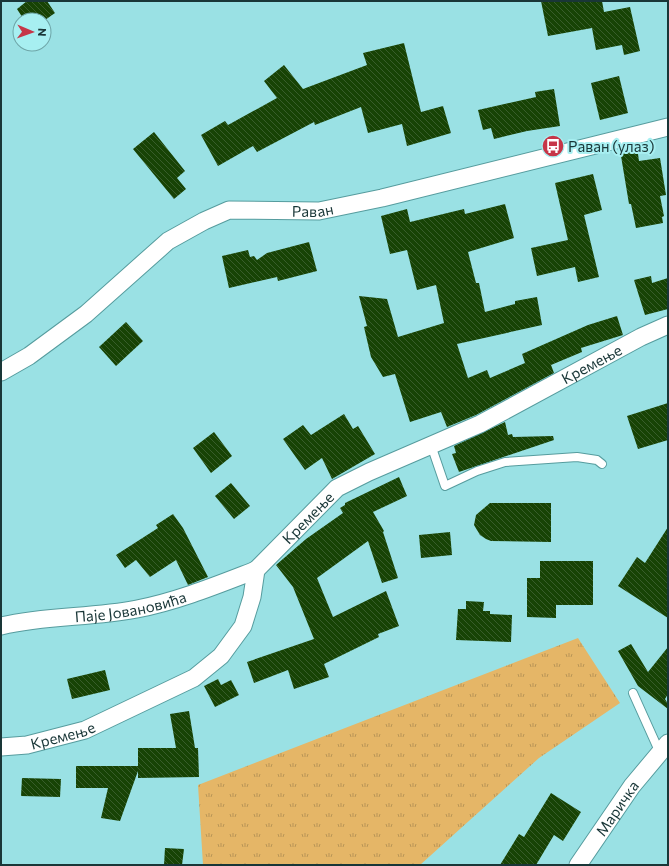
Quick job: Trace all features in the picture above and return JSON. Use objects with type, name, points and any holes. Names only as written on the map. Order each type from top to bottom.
[{"type":"street","name":"Раван","points":[[1,372],[29,356],[86,314],[168,241],[204,221],[229,210],[319,210],[382,198],[668,127]]},
{"type":"street","name":"Кремење","points":[[1,747],[27,745],[85,730],[194,678],[221,656],[242,626],[252,597],[256,570],[337,488],[369,472],[480,424],[641,337],[668,325]]},
{"type":"street","name":"Паје Јовановића","points":[[1,626],[24,620],[137,609],[207,589],[256,570]]},
{"type":"street","name":"Маричка","points":[[578,865],[632,786],[665,752]]},
{"type":"lane","points":[[431,445],[445,486],[477,471],[505,462],[577,457],[596,460],[602,464]]},
{"type":"lane","points":[[633,693],[665,752]]},
{"type":"green space","points":[[578,638],[620,703],[539,758],[420,865],[203,865],[198,785]]},
{"type":"building","points":[[27,1],[47,1],[55,13],[52,15],[52,12],[19,12],[17,9]]},
{"type":"building","points":[[541,1],[602,1],[604,12],[630,7],[640,51],[624,55],[622,45],[596,50],[592,28],[548,36]]},
{"type":"building","points":[[404,43],[421,112],[443,106],[451,133],[407,146],[402,124],[368,133],[361,107],[315,125],[314,122],[257,152],[253,146],[218,166],[201,135],[225,121],[228,125],[277,98],[264,81],[284,65],[303,89],[367,65],[363,53]]},
{"type":"building","points":[[619,76],[628,113],[600,120],[591,83]]},
{"type":"building","points":[[554,89],[560,126],[527,131],[494,139],[491,128],[483,130],[478,110],[536,97],[535,92]]},
{"type":"building","points":[[154,132],[185,171],[177,178],[186,189],[174,199],[133,149]]},
{"type":"building","points":[[637,147],[639,161],[660,158],[666,195],[660,196],[664,216],[662,217],[663,223],[636,228],[631,204],[629,204],[620,150]]},
{"type":"building","points":[[593,174],[602,210],[584,215],[599,277],[578,282],[575,267],[537,276],[531,248],[568,240],[555,183]]},
{"type":"building","points":[[505,204],[514,238],[468,252],[476,283],[479,283],[485,312],[515,304],[515,301],[537,297],[542,325],[457,344],[468,378],[487,370],[490,378],[525,363],[522,354],[588,325],[617,316],[623,335],[581,348],[582,352],[551,365],[554,373],[476,415],[447,427],[441,412],[410,422],[395,374],[383,377],[371,357],[364,327],[367,326],[359,296],[387,299],[398,337],[444,323],[436,285],[417,290],[407,250],[390,254],[381,216],[407,209],[410,222],[464,209],[465,214]]},
{"type":"building","points":[[309,242],[317,271],[278,281],[277,277],[229,288],[222,256],[248,250],[250,257],[254,256],[257,260],[267,253]]},
{"type":"building","points":[[651,276],[652,283],[668,278],[668,309],[645,315],[634,280]]},
{"type":"building","points":[[126,322],[143,341],[116,366],[99,347]]},
{"type":"building","points":[[668,403],[668,440],[638,449],[627,416]]},
{"type":"building","points":[[344,414],[353,429],[358,426],[375,454],[332,479],[322,458],[305,470],[283,439],[303,425],[311,435]]},
{"type":"building","points":[[505,422],[508,435],[512,434],[513,437],[553,436],[554,440],[459,472],[452,454],[456,453],[454,446]]},
{"type":"building","points":[[214,432],[232,456],[211,473],[193,448]]},
{"type":"building","points":[[399,477],[407,496],[373,512],[384,531],[383,532],[398,578],[382,583],[368,541],[317,578],[333,617],[386,591],[399,626],[378,634],[379,637],[324,664],[329,677],[294,689],[288,670],[254,683],[247,662],[314,639],[293,587],[276,565],[306,539],[343,513],[340,508],[345,505],[345,503]]},
{"type":"building","points":[[231,483],[250,506],[234,519],[215,496]]},
{"type":"building","points":[[490,503],[551,503],[551,542],[491,541],[486,539],[480,535],[474,525],[476,515]]},
{"type":"building","points":[[173,514],[183,528],[208,577],[188,585],[176,560],[150,577],[136,560],[125,568],[116,555],[158,528],[156,525]]},
{"type":"building","points":[[668,527],[668,618],[618,586],[637,557],[645,563]]},
{"type":"building","points":[[450,532],[452,555],[421,558],[419,535]]},
{"type":"building","points":[[540,561],[593,561],[593,605],[556,605],[556,618],[527,617],[527,578],[540,578]]},
{"type":"building","points":[[466,601],[484,602],[483,611],[490,611],[490,614],[512,615],[511,642],[456,640],[458,609],[466,609]]},
{"type":"building","points":[[631,644],[648,672],[668,647],[668,694],[665,699],[668,704],[668,709],[638,686],[618,651]]},
{"type":"building","points":[[105,670],[110,690],[72,699],[67,679]]},
{"type":"building","points":[[218,679],[221,685],[231,680],[239,695],[215,707],[204,686]]},
{"type":"building","points":[[189,711],[195,748],[198,748],[199,777],[138,778],[138,771],[120,821],[101,818],[108,788],[76,788],[76,766],[138,766],[138,748],[176,748],[170,714]]},
{"type":"building","points":[[22,778],[61,779],[60,797],[21,796]]},
{"type":"building","points":[[551,793],[581,812],[563,841],[554,835],[536,865],[500,865],[519,834],[524,837]]},
{"type":"building","points":[[165,848],[184,849],[182,865],[164,865]]},
{"type":"place","name":"Раван (улаз)","points":[[553,146]]}]
